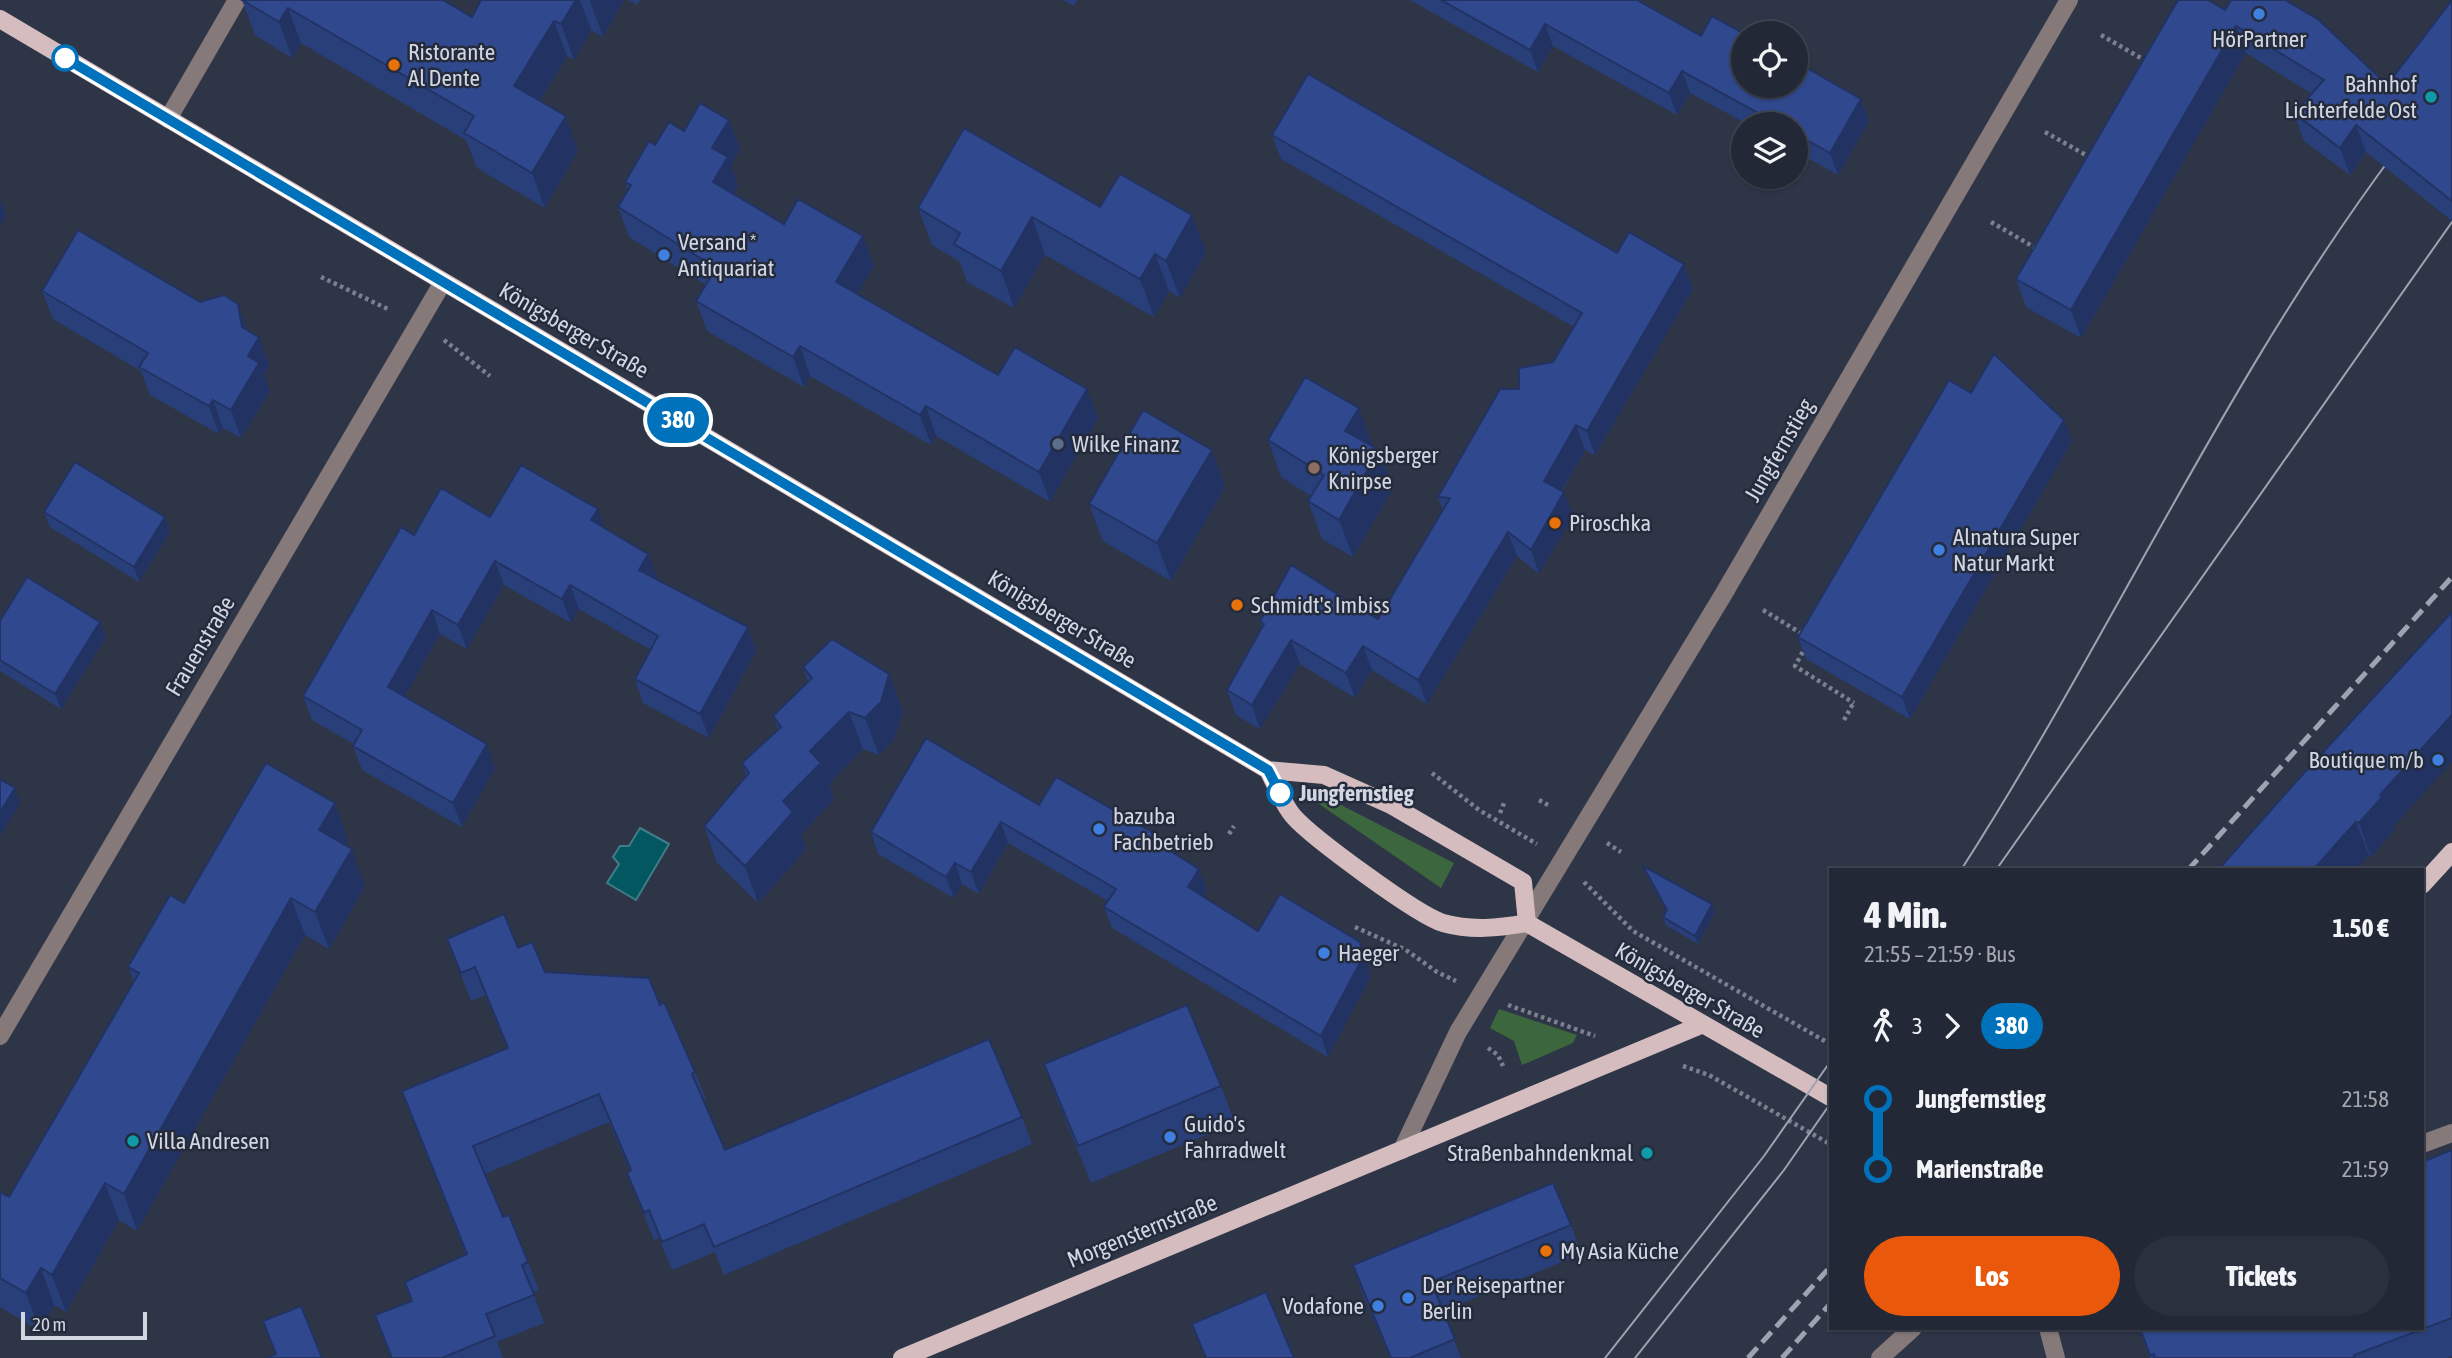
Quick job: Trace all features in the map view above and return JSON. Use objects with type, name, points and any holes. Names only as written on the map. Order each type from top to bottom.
[{"type":"main road","name":"Königsberger Straße","points":[[0,19],[1268,770],[1324,775],[1391,805],[1478,854],[1523,883],[1527,923],[1829,1096]]},
{"type":"main road","points":[[1268,770],[1293,816],[1315,836],[1418,911],[1441,922],[1483,930],[1527,923]]},
{"type":"main road","points":[[2424,883],[2452,852]]},
{"type":"main road","name":"Morgensternstraße","points":[[902,1358],[1701,1025]]},
{"type":"street","points":[[168,119],[237,0]]},
{"type":"street","name":"Jungfernstieg","points":[[1527,923],[1723,595],[2069,0]]},
{"type":"street","name":"Frauenstraße","points":[[0,1036],[443,282]]},
{"type":"street","points":[[1402,1150],[1458,1032],[1527,923]]},
{"type":"street","points":[[2424,1143],[2452,1133]]},
{"type":"street","points":[[1880,1358],[1911,1330]]},
{"type":"street","points":[[2049,1330],[2056,1358]]},
{"type":"path","points":[[2101,35],[2153,65]]},
{"type":"path","points":[[2045,132],[2097,162]]},
{"type":"path","points":[[1992,222],[2044,253]]},
{"type":"path","points":[[321,277],[380,304]]},
{"type":"path","points":[[458,349],[490,376]]},
{"type":"path","points":[[1763,610],[1810,639],[1795,666],[1855,701],[1844,720]]},
{"type":"path","points":[[1432,772],[1479,810]]},
{"type":"path","points":[[1539,800],[1548,806]]},
{"type":"path","points":[[1500,813],[1504,803]]},
{"type":"path","points":[[1229,834],[1234,827]]},
{"type":"path","points":[[1607,843],[1621,852]]},
{"type":"path","points":[[1355,927],[1406,950]]},
{"type":"path","points":[[1633,932],[1829,1043]]},
{"type":"path","points":[[1504,1004],[1582,1032]]},
{"type":"path","points":[[1488,1048],[1498,1055],[1503,1066]]},
{"type":"path","points":[[1730,1087],[1829,1143]]},
{"type":"shaded area","points":[[1310,789],[1454,863],[1441,888],[1306,795]]},
{"type":"shaded area","points":[[640,828],[669,844],[636,900],[607,883],[619,864],[613,857],[620,846],[629,846]]},
{"type":"shaded area","points":[[1499,1009],[1577,1035],[1573,1043],[1522,1065],[1514,1041],[1490,1028]]},
{"type":"building","points":[[242,0],[443,0],[472,17],[481,0],[576,0],[561,24],[554,21],[514,86],[566,116],[532,173],[464,133],[474,116],[288,8],[279,22]]},
{"type":"building","points":[[1441,0],[1637,0],[1701,36],[1712,16],[1731,26],[1731,98],[1808,98],[1808,69],[1861,99],[1830,153],[1808,141],[1808,112],[1756,112],[1682,71],[1669,93],[1545,24],[1530,50]]},
{"type":"building","points":[[2178,0],[2208,0],[2225,10],[2231,0],[2285,0],[2319,20],[2387,85],[2452,0],[2452,201],[2356,125],[2340,148],[2294,113],[2324,80],[2236,26],[2071,310],[2016,279]]},
{"type":"building","points":[[1308,74],[1617,253],[1629,232],[1684,264],[1587,431],[1576,425],[1544,481],[1564,492],[1531,550],[1508,532],[1418,680],[1363,646],[1346,673],[1291,640],[1252,705],[1227,690],[1264,624],[1260,621],[1291,565],[1378,619],[1450,498],[1438,497],[1500,389],[1519,389],[1519,368],[1553,362],[1582,313],[1272,135]]},
{"type":"building","points":[[700,103],[729,120],[712,148],[728,157],[713,182],[784,224],[798,199],[863,236],[836,282],[998,375],[1015,347],[1087,389],[1039,472],[926,406],[920,415],[800,346],[793,357],[696,301],[716,268],[618,207],[631,185],[625,182],[649,141],[655,145],[669,122],[684,131]]},
{"type":"building","points":[[964,128],[1100,207],[1120,174],[1192,215],[1166,261],[1155,254],[1140,279],[1032,217],[1001,271],[954,244],[960,233],[918,208]]},
{"type":"building","points":[[78,230],[200,302],[224,295],[238,304],[242,327],[259,337],[248,356],[259,363],[231,410],[213,400],[209,406],[139,367],[148,353],[42,291]]},
{"type":"building","name":"Alnatura Super Natur Markt","points":[[1994,354],[2064,420],[1902,697],[1798,637],[1949,380],[1971,393]]},
{"type":"building","points":[[1305,377],[1359,408],[1345,431],[1379,450],[1339,520],[1308,501],[1324,475],[1268,440]]},
{"type":"building","points":[[1143,410],[1212,450],[1157,543],[1089,504]]},
{"type":"building","points":[[75,462],[165,517],[134,567],[44,512]]},
{"type":"building","points":[[521,465],[598,509],[591,520],[648,554],[639,570],[748,627],[700,714],[635,679],[658,636],[570,585],[562,599],[495,561],[458,625],[432,610],[388,687],[487,744],[453,803],[353,746],[362,730],[303,696],[401,527],[414,535],[441,488],[490,517]]},
{"type":"building","points":[[27,577],[100,622],[55,694],[0,660],[0,621]]},
{"type":"building","points":[[2452,612],[2452,715],[2380,795],[2382,797],[2359,823],[2356,822],[2315,868],[2220,868]]},
{"type":"building","points":[[832,639],[889,674],[881,702],[865,718],[849,712],[810,751],[821,763],[783,801],[793,812],[745,866],[704,826],[749,773],[742,763],[781,727],[773,716],[812,678],[803,667]]},
{"type":"building","points":[[926,738],[1039,805],[1056,777],[1157,835],[1153,840],[1199,869],[1188,887],[1258,931],[1280,894],[1360,942],[1363,957],[1321,1036],[1104,907],[1116,889],[1001,822],[971,872],[955,863],[946,877],[871,832]]},
{"type":"building","points":[[266,763],[335,803],[319,830],[352,849],[315,912],[291,898],[124,1194],[105,1183],[52,1275],[41,1268],[26,1293],[0,1278],[0,1192],[9,1197],[139,973],[128,967],[170,895],[184,903]]},
{"type":"building","points":[[0,779],[15,788],[0,812]]},
{"type":"building","points":[[1643,866],[1712,904],[1695,936],[1663,917],[1667,910]]},
{"type":"building","points":[[504,914],[518,948],[532,942],[545,972],[649,978],[660,1005],[664,1002],[695,1072],[692,1074],[725,1150],[989,1039],[1022,1117],[714,1247],[704,1224],[662,1242],[649,1210],[644,1213],[627,1173],[631,1170],[599,1094],[473,1146],[503,1217],[509,1215],[528,1262],[522,1265],[534,1295],[486,1314],[495,1336],[442,1358],[392,1358],[375,1315],[412,1301],[405,1282],[467,1254],[402,1091],[508,1048],[475,967],[461,973],[447,939]]},
{"type":"building","points":[[1187,1005],[1221,1086],[1078,1146],[1044,1064]]},
{"type":"building","points":[[2452,1150],[2452,1318],[2424,1329],[2424,1161]]},
{"type":"building","points":[[1553,1183],[1571,1225],[1431,1282],[1455,1339],[1410,1358],[1391,1358],[1353,1265]]},
{"type":"building","points":[[1266,1292],[1294,1358],[1206,1358],[1192,1324]]},
{"type":"building","points":[[301,1306],[322,1358],[267,1358],[276,1354],[263,1321]]},
{"type":"building","points":[[2141,1330],[2420,1330],[2354,1355],[2355,1358],[2155,1358],[2154,1354],[2150,1355]]},
{"type":"tram line","points":[[1962,868],[2016,781],[2278,326],[2334,238],[2395,152]]},
{"type":"tram line","points":[[1997,868],[2452,222]]},
{"type":"tram line","points":[[1605,1358],[1764,1156],[1829,1063]]},
{"type":"tram line","points":[[1635,1358],[1784,1170],[1829,1105]]},
{"type":"railway","points":[[2190,868],[2452,577]]},
{"type":"railway","points":[[1748,1358],[1829,1268]]},
{"type":"railway","points":[[1782,1358],[1829,1305]]},
{"type":"bus line","name":"380","points":[[65,58],[1268,770],[1280,793]]},
{"type":"place","name":"HörPartner","points":[[2259,14]]},
{"type":"place","name":"Ristorante Al Dente","points":[[394,65]]},
{"type":"place","name":"Bahnhof Lichterfelde Ost","points":[[2431,97]]},
{"type":"place","name":"Versand * Antiquariat","points":[[664,255]]},
{"type":"place","name":"Wilke Finanz","points":[[1058,444]]},
{"type":"place","name":"Königsberger Knirpse","points":[[1314,468]]},
{"type":"place","name":"Piroschka","points":[[1555,523]]},
{"type":"place","name":"Alnatura Super Natur Markt","points":[[1939,550]]},
{"type":"place","name":"Schmidt's Imbiss","points":[[1237,605]]},
{"type":"place","name":"Boutique m/b","points":[[2438,760]]},
{"type":"place","name":"Jungfernstieg","points":[[1280,793]]},
{"type":"place","name":"bazuba Fachbetrieb","points":[[1099,829]]},
{"type":"place","name":"Haeger","points":[[1324,953]]},
{"type":"place","name":"Guido's Fahrradwelt","points":[[1170,1137]]},
{"type":"place","name":"Villa Andresen","points":[[133,1141]]},
{"type":"place","name":"Straßenbahndenkmal","points":[[1647,1153]]},
{"type":"place","name":"My Asia Küche","points":[[1546,1251]]},
{"type":"place","name":"Der Reisepartner Berlin","points":[[1408,1298]]},
{"type":"place","name":"Vodafone","points":[[1378,1306]]}]
